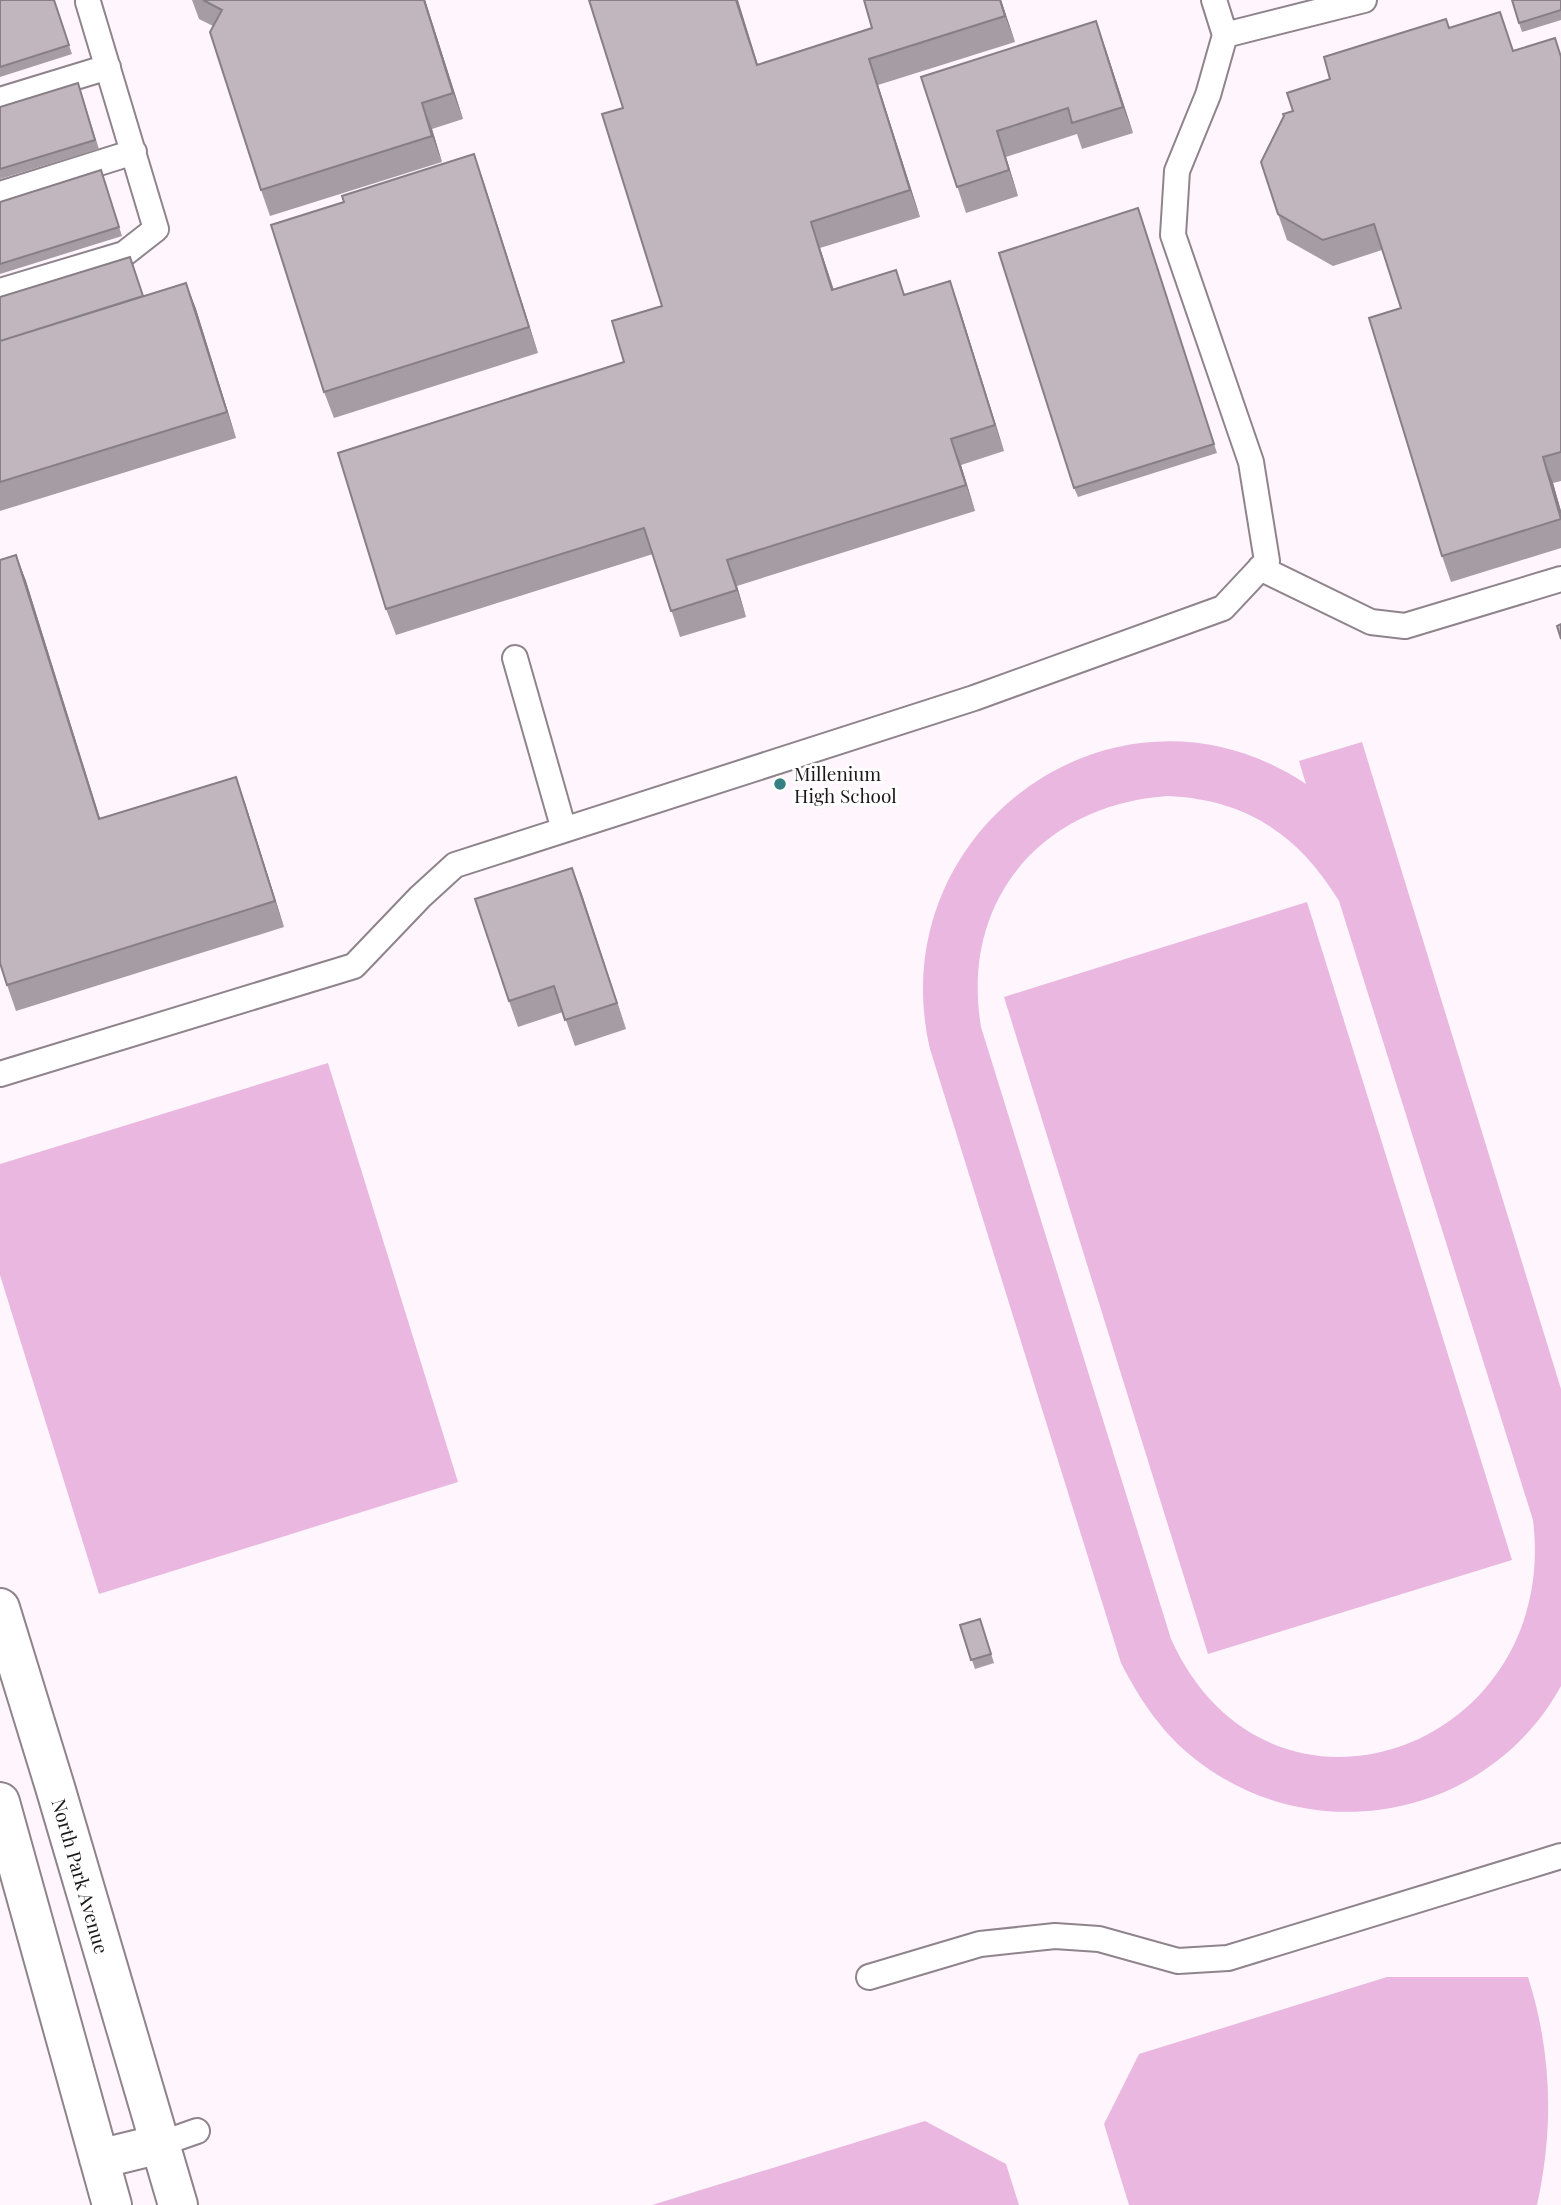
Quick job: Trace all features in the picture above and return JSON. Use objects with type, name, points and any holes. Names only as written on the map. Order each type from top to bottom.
[{"type":"street","name":"North Park Avenue","points":[[0,1608],[178,2205]]},
{"type":"street","points":[[0,1802],[112,2205]]},
{"type":"street","points":[[99,2159],[160,2144]]},
{"type":"lane","points":[[0,1074],[354,966],[455,865],[974,698],[1223,608],[1267,561],[1251,462],[1174,235],[1177,171],[1208,95],[1225,34],[1214,0]]},
{"type":"lane","points":[[1225,34],[1349,6],[1364,0]]},
{"type":"lane","points":[[0,290],[124,254],[156,229],[87,1]]},
{"type":"lane","points":[[0,100],[108,67]]},
{"type":"lane","points":[[0,194],[134,152]]},
{"type":"lane","points":[[1260,568],[1371,622],[1405,626],[1561,579]]},
{"type":"lane","points":[[515,658],[564,830]]},
{"type":"lane","points":[[869,1978],[980,1944],[1055,1936],[1099,1939],[1178,1961],[1228,1958],[1561,1856]]},
{"type":"lane","points":[[160,2144],[197,2131]]},
{"type":"shaded area","points":[[1160,741],[1233,750],[1306,784],[1299,761],[1362,742],[1561,1389],[1561,1686],[1529,1731],[1490,1767],[1444,1792],[1395,1807],[1343,1812],[1292,1806],[1242,1788],[1195,1759],[1172,1738],[1153,1715],[1121,1663],[930,1049],[924,970],[941,897],[977,836],[1028,787],[1091,755]],"holes":[[[1167,796],[1222,804],[1268,825],[1306,857],[1339,901],[1533,1520],[1530,1600],[1502,1666],[1457,1716],[1399,1747],[1336,1757],[1273,1744],[1216,1705],[1171,1639],[981,1027],[978,981],[983,939],[997,901],[1019,868],[1047,840],[1082,818],[1122,803]]]},
{"type":"shaded area","points":[[1307,902],[1512,1560],[1208,1654],[1004,997]]},
{"type":"shaded area","points":[[328,1063],[458,1482],[99,1594],[0,1275],[0,1164]]},
{"type":"shaded area","points":[[1387,1977],[1528,1977],[1542,2034],[1548,2091],[1546,2148],[1537,2205],[1129,2205],[1104,2124],[1139,2054]]},
{"type":"shaded area","points":[[925,2121],[1006,2164],[1019,2205],[652,2205]]},
{"type":"building","points":[[0,0],[54,0],[69,45],[0,67]]},
{"type":"building","points":[[203,0],[424,0],[453,93],[422,103],[432,136],[261,190],[210,32],[222,10]]},
{"type":"building","points":[[589,0],[736,0],[757,65],[872,28],[864,0],[1000,0],[1005,16],[869,59],[910,190],[811,222],[832,290],[896,270],[904,295],[950,281],[995,425],[951,439],[966,485],[727,560],[737,590],[671,611],[644,528],[386,609],[338,453],[624,362],[612,321],[662,306],[602,114],[623,108]]},
{"type":"building","points":[[1512,0],[1561,0],[1561,10],[1519,23]]},
{"type":"building","points":[[1500,12],[1513,51],[1555,38],[1561,57],[1561,452],[1543,457],[1561,519],[1442,556],[1369,318],[1401,308],[1374,224],[1323,240],[1278,214],[1261,162],[1283,114],[1293,111],[1287,93],[1330,79],[1324,57],[1446,19],[1449,28]]},
{"type":"building","points":[[1096,21],[1123,107],[1072,123],[1068,108],[997,131],[1009,170],[957,187],[921,77]]},
{"type":"building","points":[[78,83],[95,140],[0,169],[0,107]]},
{"type":"building","points":[[474,154],[529,327],[324,392],[271,225],[344,202],[342,196]]},
{"type":"building","points":[[101,170],[119,227],[0,264],[0,202]]},
{"type":"building","points":[[1138,208],[1214,444],[1074,488],[999,253]]},
{"type":"building","points":[[130,257],[143,296],[0,341],[0,297]]},
{"type":"building","points":[[186,283],[227,412],[0,482],[0,341]]},
{"type":"building","points":[[16,555],[99,819],[236,777],[275,901],[7,985],[0,963],[0,560]]},
{"type":"building","points":[[572,868],[617,1003],[565,1020],[554,986],[509,1001],[475,899]]},
{"type":"building","points":[[980,1619],[991,1654],[971,1660],[960,1625]]},
{"type":"place","name":"Millenium High School","points":[[780,784]]}]
